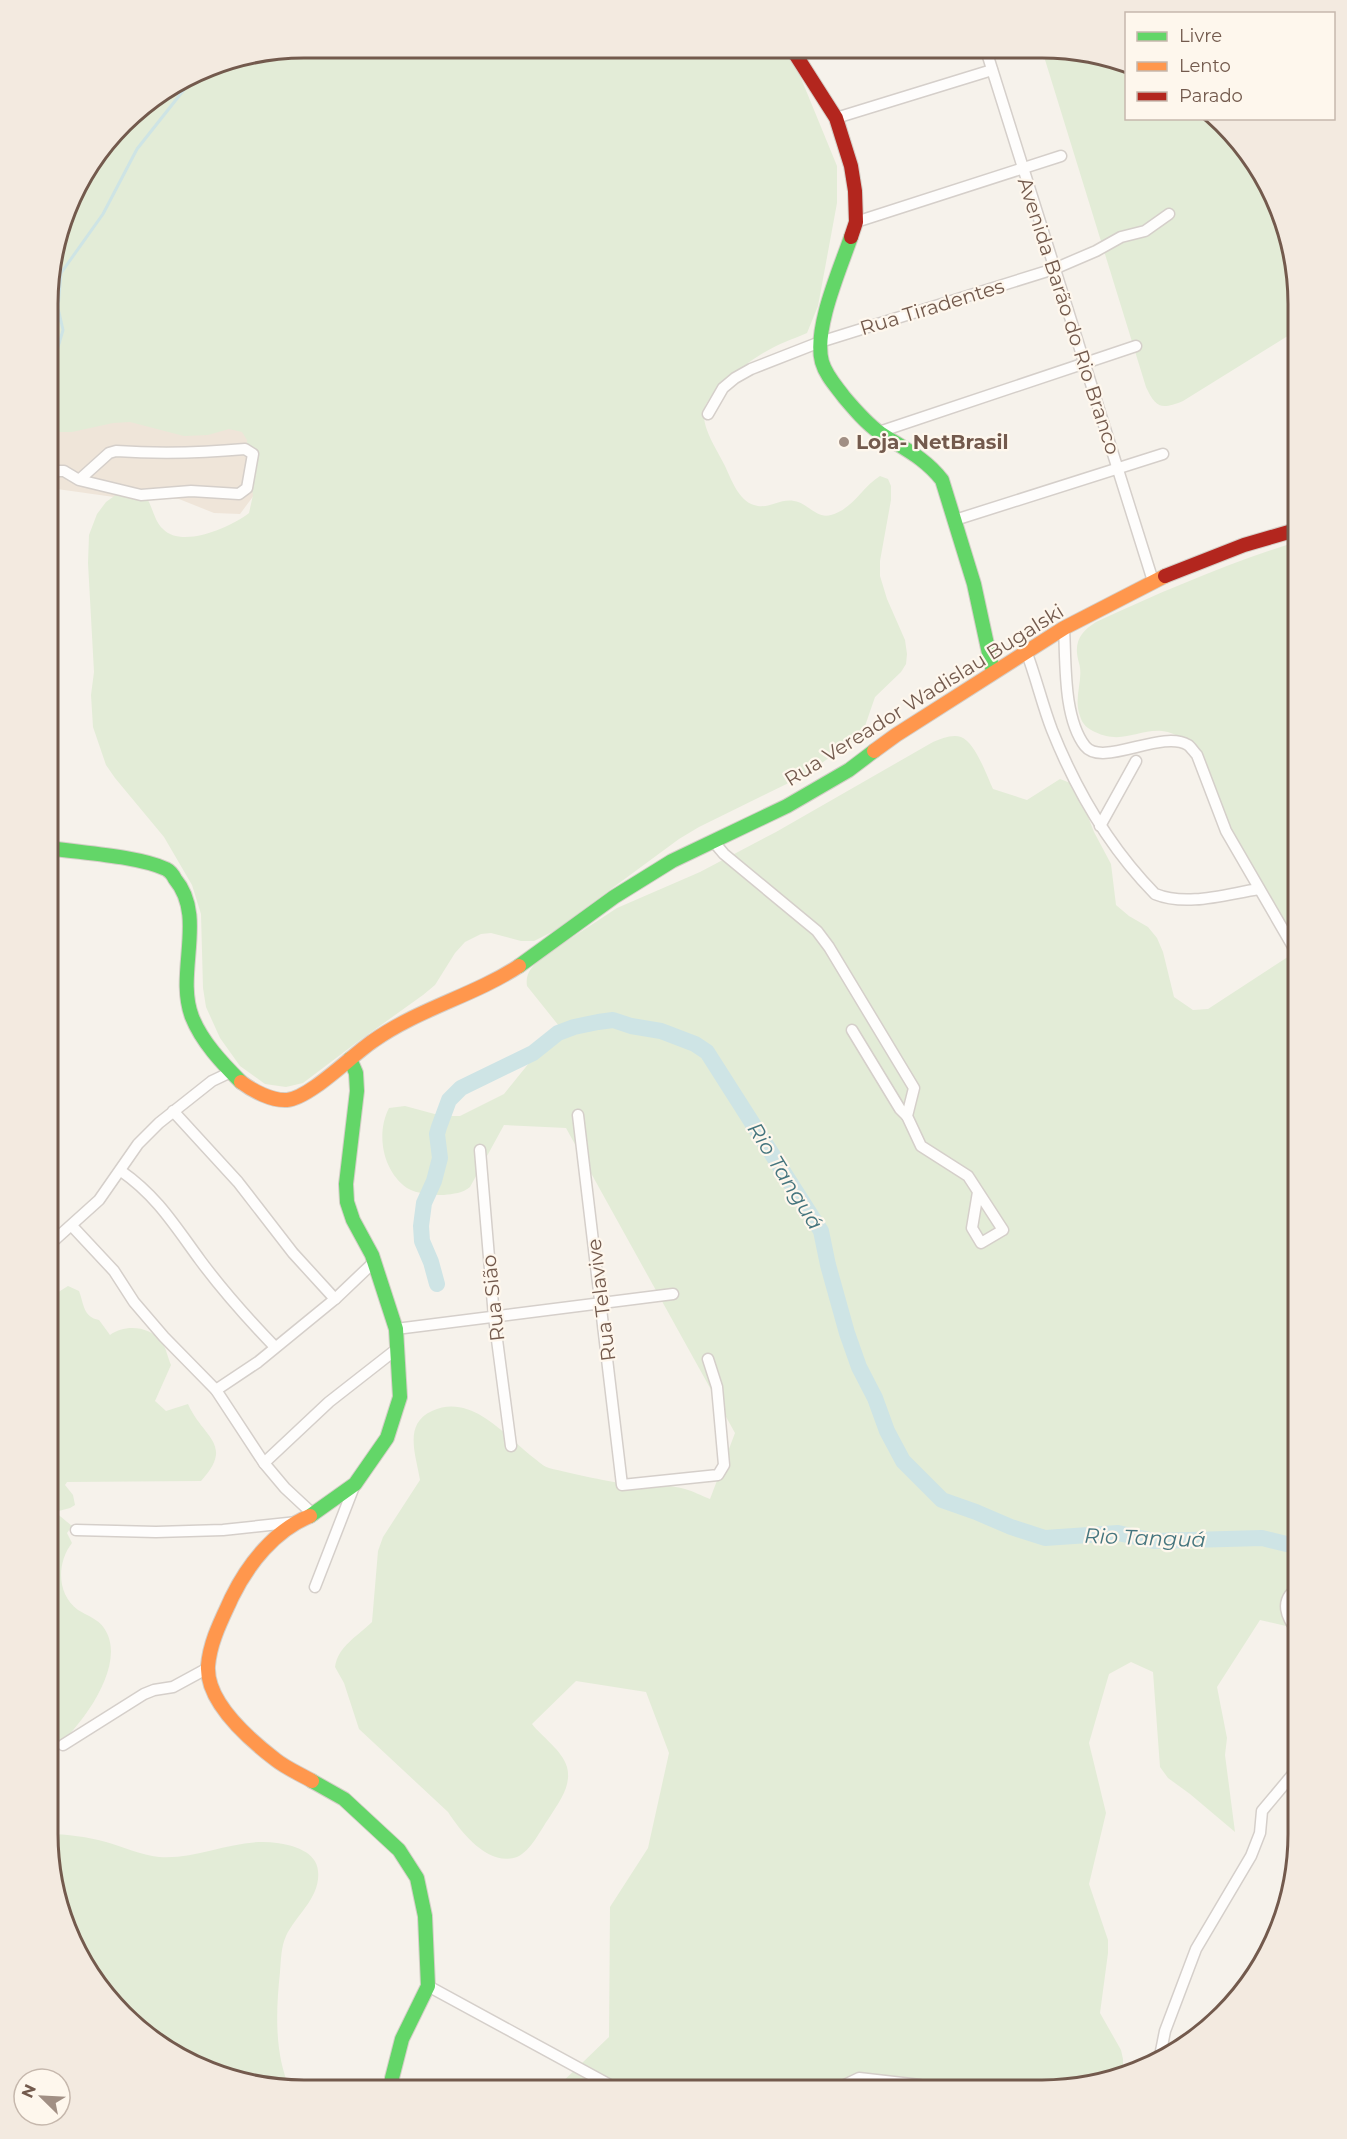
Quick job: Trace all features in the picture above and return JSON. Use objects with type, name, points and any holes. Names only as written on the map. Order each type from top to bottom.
[{"type":"street","points":[[798,58],[836,118],[851,166],[855,191],[856,222],[830,297],[820,342],[822,361],[828,376],[857,413],[879,432],[916,454],[931,466],[942,480],[974,584],[993,672]]},
{"type":"street","name":"Avenida Barão do Rio Branco","points":[[988,58],[1153,581]]},
{"type":"street","points":[[836,118],[992,70]]},
{"type":"street","points":[[856,222],[1060,156]]},
{"type":"street","name":"Rua Tiradentes","points":[[708,414],[723,388],[751,369],[820,342],[1054,269],[1096,251],[1121,237],[1145,231],[1169,214]]},
{"type":"street","points":[[879,432],[1136,346]]},
{"type":"street","points":[[58,471],[64,471],[79,480],[132,494],[191,491],[239,494],[247,488],[253,454],[245,449],[166,454],[116,451],[109,453],[79,480]]},
{"type":"street","points":[[955,520],[1163,454]]},
{"type":"street","name":"Rua Vereador Wadislau Bugalski","points":[[58,849],[137,861],[168,870],[183,888],[190,918],[186,992],[192,1017],[217,1058],[243,1084],[268,1097],[287,1100],[304,1095],[374,1040],[408,1021],[498,980],[537,955],[614,897],[672,861],[786,806],[849,770],[896,735],[1064,628],[1153,581],[1245,545],[1288,532]]},
{"type":"street","points":[[1064,628],[1070,706],[1073,721],[1085,746],[1093,752],[1101,753],[1149,743],[1177,741],[1189,745],[1197,755],[1226,831],[1288,938]]},
{"type":"street","points":[[1026,651],[1052,729],[1075,782],[1100,826],[1145,884],[1155,894],[1165,898],[1193,899],[1259,889]]},
{"type":"street","points":[[1100,826],[1136,761]]},
{"type":"street","points":[[713,841],[724,854],[818,931],[914,1088],[907,1116]]},
{"type":"street","points":[[852,1030],[900,1109],[907,1116],[921,1146],[968,1176],[978,1192]]},
{"type":"street","points":[[315,1587],[355,1484],[387,1438],[400,1397],[396,1329],[375,1262],[353,1220],[347,1202],[346,1184],[357,1091],[357,1073],[350,1059]]},
{"type":"street","points":[[58,1238],[99,1200],[138,1144],[173,1111],[212,1081],[231,1072]]},
{"type":"street","points":[[173,1111],[238,1182],[293,1253],[335,1299]]},
{"type":"street","name":"Rua Telavive","points":[[578,1115],[622,1485],[718,1475],[724,1465],[717,1387],[708,1359]]},
{"type":"street","name":"Rua Sião","points":[[480,1150],[494,1317],[511,1446]]},
{"type":"street","points":[[121,1171],[160,1205],[230,1299],[275,1347]]},
{"type":"street","points":[[72,1226],[114,1271],[134,1302],[164,1337],[216,1390],[264,1463],[285,1488],[314,1515]]},
{"type":"street","points":[[216,1390],[258,1362],[335,1299],[375,1262]]},
{"type":"street","points":[[396,1329],[673,1294]]},
{"type":"street","points":[[264,1463],[329,1402],[398,1348]]},
{"type":"street","points":[[76,1530],[156,1532],[223,1530],[299,1521],[314,1515],[355,1484]]},
{"type":"street","points":[[299,1521],[264,1549],[242,1576],[212,1641],[208,1668],[212,1687],[229,1717],[277,1761],[344,1799],[399,1850],[417,1878],[425,1916],[428,1986],[402,2038],[392,2080]]},
{"type":"street","points":[[1288,1598],[1286,1604],[1288,1620]]},
{"type":"street","points":[[63,1745],[144,1694],[173,1687],[208,1668]]},
{"type":"street","points":[[1161,2050],[1165,2031],[1196,1949],[1251,1856],[1260,1833],[1262,1810],[1288,1780]]},
{"type":"street","points":[[428,1986],[601,2080]]},
{"type":"street","points":[[855,2080],[859,2078],[876,2080]]},
{"type":"shaded area","points":[[75,421],[242,423],[269,475],[240,514],[214,513],[179,499],[121,498],[58,489],[58,424]]},
{"type":"green space","points":[[304,58],[793,58],[837,166],[837,203],[818,306],[807,333],[758,356],[720,387],[706,404],[705,425],[736,489],[744,499],[754,505],[765,506],[794,501],[826,516],[845,508],[880,476],[888,479],[891,486],[891,500],[880,561],[880,576],[887,599],[905,640],[906,664],[901,672],[875,697],[864,729],[854,740],[805,775],[679,839],[554,931],[534,941],[521,941],[491,933],[481,934],[465,942],[455,953],[435,985],[303,1083],[286,1087],[265,1084],[240,1066],[220,1038],[206,1007],[203,988],[201,914],[192,885],[164,837],[106,765],[93,727],[91,695],[94,672],[88,563],[89,535],[97,514],[106,502],[117,494],[146,497],[160,526],[171,535],[182,537],[206,534],[231,524],[249,513],[253,495],[248,470],[247,440],[242,432],[229,429],[208,435],[184,436],[130,422],[113,423],[72,432],[58,432],[59,288],[63,257],[72,225],[91,181],[109,155],[142,120],[181,91],[210,77],[241,67]]},
{"type":"green space","points":[[1045,58],[1090,63],[1125,73],[1125,120],[1205,120],[1238,155],[1256,182],[1270,210],[1280,241],[1288,288],[1288,336],[1183,401],[1169,406],[1160,405],[1156,403],[1146,387]]},
{"type":"green space","points":[[1288,545],[1288,936],[1229,837],[1210,773],[1196,751],[1184,739],[1162,731],[1122,737],[1105,736],[1084,724],[1078,709],[1080,669],[1077,650],[1079,639],[1086,630],[1096,622],[1146,599]]},
{"type":"green space","points":[[950,736],[961,737],[971,745],[993,789],[1027,800],[1060,779],[1073,784],[1111,864],[1116,905],[1148,927],[1157,938],[1163,952],[1174,997],[1193,1010],[1208,1009],[1288,957],[1288,1626],[1260,1620],[1217,1687],[1227,1738],[1225,1755],[1235,1832],[1168,1778],[1160,1767],[1153,1672],[1131,1662],[1109,1674],[1089,1743],[1106,1813],[1089,1884],[1108,1940],[1100,2013],[1121,2050],[1123,2067],[1090,2076],[1059,2080],[564,2080],[609,2037],[610,1907],[648,1848],[669,1753],[646,1692],[576,1681],[532,1724],[561,1755],[567,1767],[568,1781],[560,1800],[531,1845],[517,1857],[506,1859],[496,1857],[476,1846],[448,1812],[359,1729],[344,1683],[335,1667],[344,1647],[372,1622],[378,1551],[383,1537],[420,1480],[414,1451],[414,1432],[423,1417],[432,1411],[446,1407],[460,1407],[473,1411],[549,1468],[624,1484],[679,1487],[710,1499],[735,1433],[566,1128],[504,1125],[470,1187],[454,1194],[430,1194],[415,1192],[407,1188],[392,1171],[387,1161],[382,1140],[389,1108],[405,1106],[442,1116],[460,1116],[504,1094],[559,1026],[527,986],[528,974],[541,958],[617,908],[700,872],[776,832],[933,742]]},
{"type":"green space","points":[[68,1286],[79,1291],[87,1313],[99,1320],[110,1335],[123,1329],[137,1328],[151,1333],[162,1342],[171,1365],[155,1401],[166,1411],[188,1404],[216,1449],[211,1468],[201,1481],[67,1482],[65,1485],[73,1495],[75,1505],[58,1511],[58,1292]]},
{"type":"green space","points":[[58,1514],[72,1526],[67,1533],[72,1543],[64,1559],[62,1587],[78,1610],[99,1622],[110,1643],[110,1660],[97,1697],[73,1731],[58,1746]]},
{"type":"green space","points":[[58,1834],[106,1842],[159,1857],[189,1855],[262,1842],[283,1844],[309,1854],[317,1864],[316,1889],[290,1928],[283,1945],[281,1958],[277,2031],[287,2080],[257,2076],[210,2062],[181,2048],[155,2030],[120,1997],[91,1958],[77,1929],[63,1882]]},
{"type":"waterway","points":[[58,308],[61,273],[103,214],[137,149],[184,90]]},
{"type":"waterway","points":[[58,308],[63,330],[58,347]]},
{"type":"waterway","name":"Rio Tanguá","points":[[437,1284],[422,1241],[421,1226],[424,1203],[434,1181],[440,1158],[437,1134],[449,1100],[461,1088],[533,1053],[558,1033],[574,1027],[613,1020],[631,1026],[661,1031],[695,1044],[707,1052],[821,1231],[847,1333],[887,1431],[903,1461],[942,1500],[1045,1538],[1118,1533],[1154,1541],[1262,1538],[1288,1544]]},
{"type":"traffic: fast","points":[[851,237],[824,317],[820,349],[822,362],[832,381],[865,421],[921,459],[942,480],[974,584],[993,672]]},
{"type":"traffic: fast","points":[[519,966],[614,897],[672,861],[787,806],[849,770],[874,751]]},
{"type":"traffic: fast","points":[[58,849],[140,861],[166,869],[171,873],[184,894],[189,910],[187,982],[192,1017],[207,1044],[241,1082]]},
{"type":"traffic: fast","points":[[310,1516],[355,1484],[387,1438],[400,1397],[396,1329],[372,1255],[353,1220],[347,1202],[346,1184],[357,1091],[356,1073],[350,1059]]},
{"type":"traffic: fast","points":[[312,1781],[344,1799],[399,1850],[417,1878],[425,1916],[428,1986],[402,2039],[392,2080]]},
{"type":"traffic: slow","points":[[874,751],[1064,628],[1165,576]]},
{"type":"traffic: slow","points":[[241,1082],[275,1099],[287,1100],[296,1097],[319,1084],[364,1047],[390,1030],[483,986],[519,966]]},
{"type":"traffic: slow","points":[[310,1516],[297,1522],[274,1539],[246,1572],[217,1630],[208,1666],[209,1680],[214,1693],[231,1719],[276,1760],[312,1781]]},
{"type":"traffic: jam","points":[[798,58],[836,118],[851,166],[856,222],[851,237]]},
{"type":"traffic: jam","points":[[1165,576],[1244,545],[1288,532]]},
{"type":"place","name":"Loja- NetBrasil","points":[[844,442]]}]
